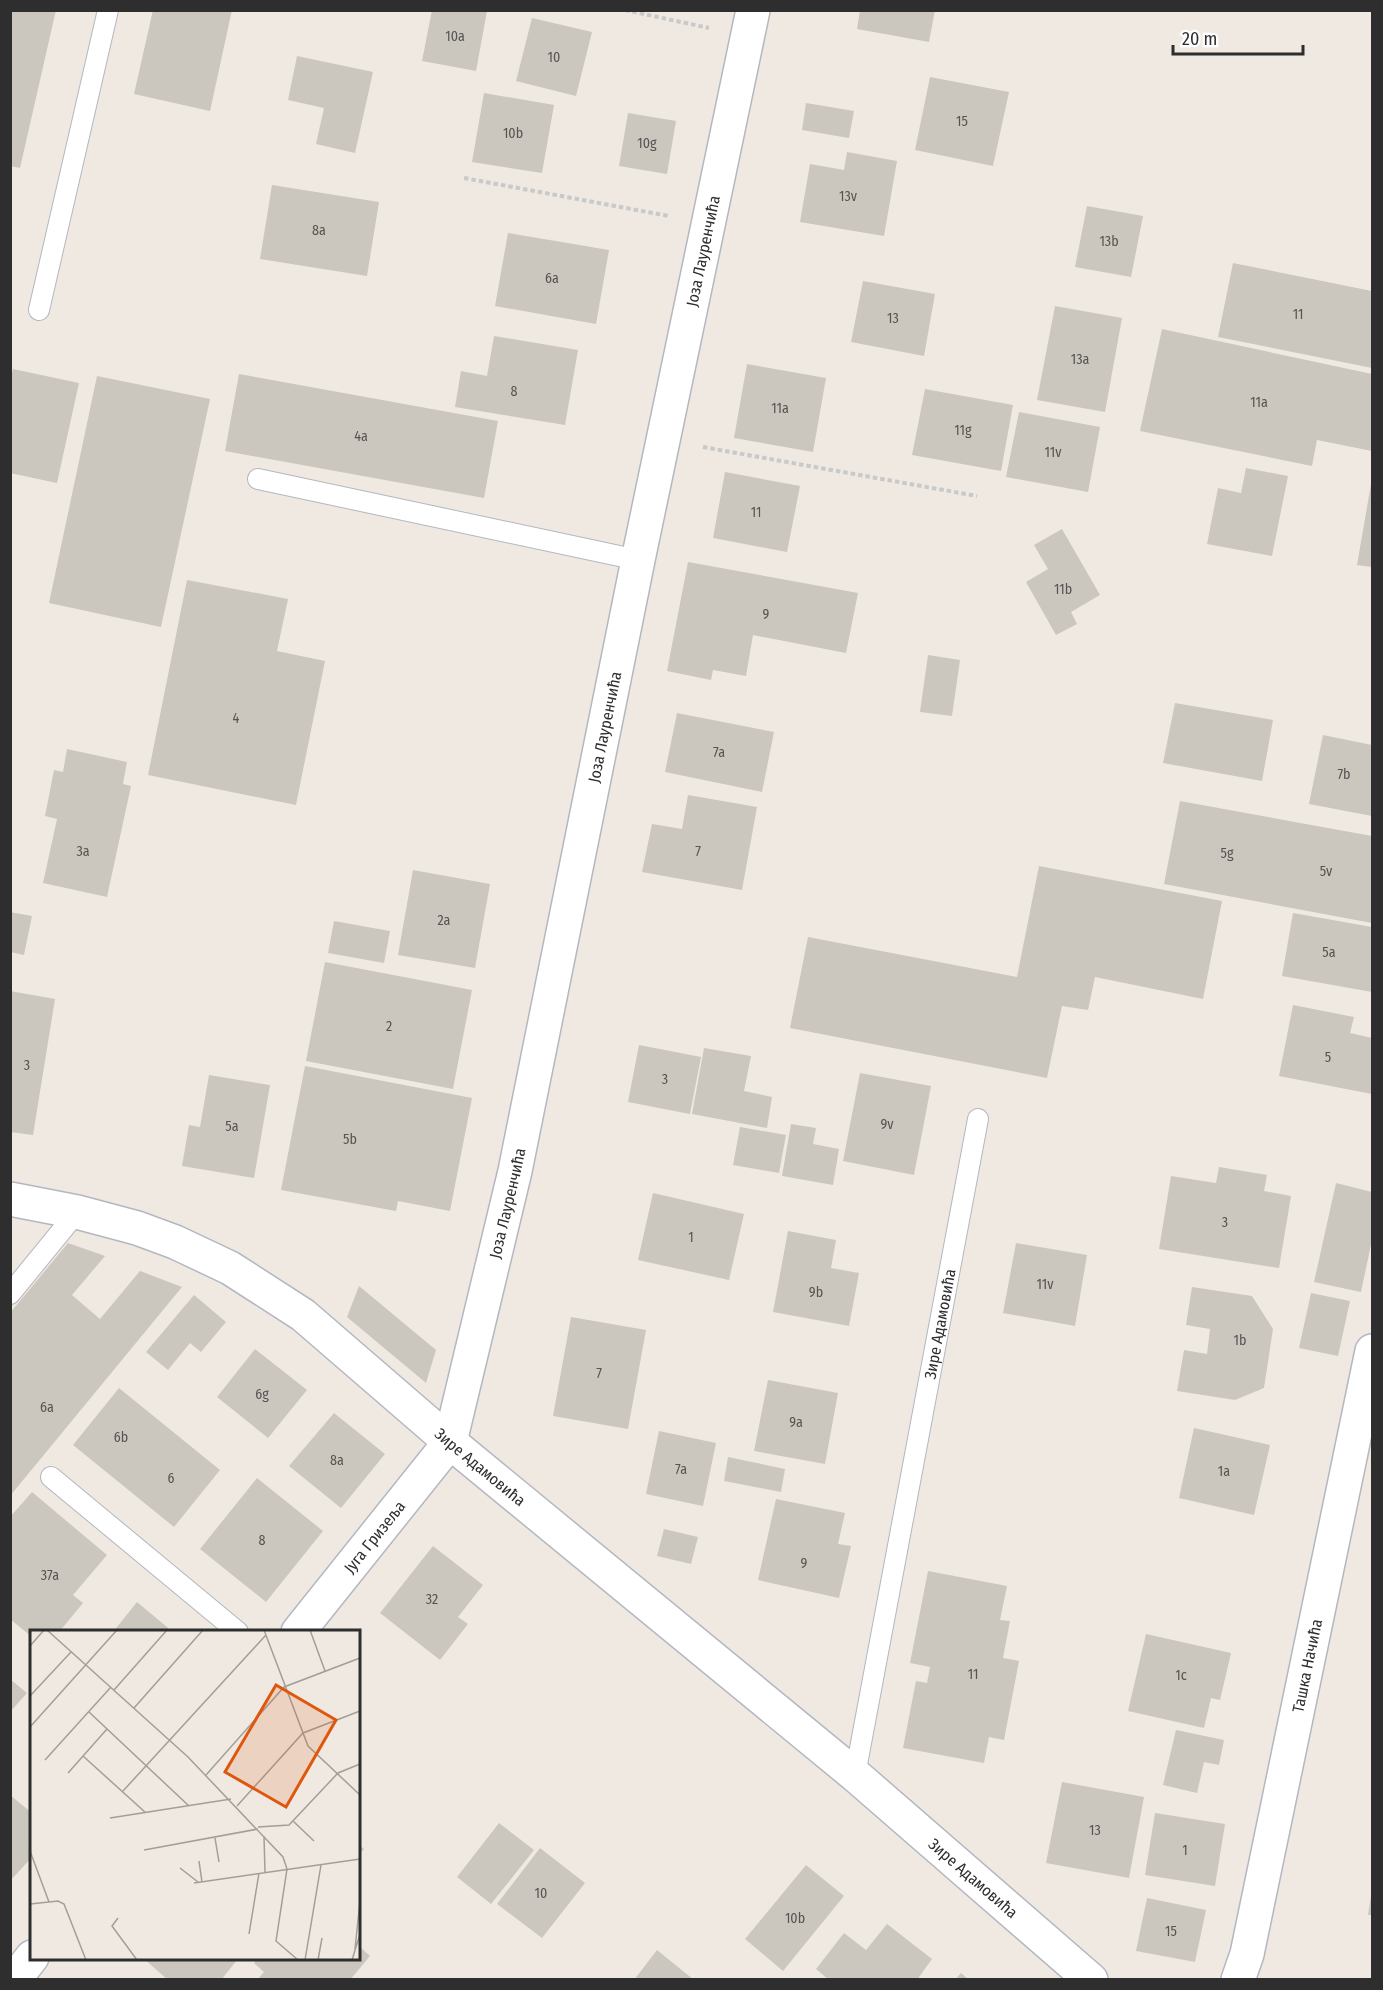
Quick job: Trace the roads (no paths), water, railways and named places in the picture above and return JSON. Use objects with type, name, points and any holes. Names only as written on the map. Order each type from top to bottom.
[{"type":"street","name":"Јоза Лауренчића","points":[[450,1442],[515,1171],[700,257],[750,23]]},
{"type":"street","name":"Зире Адамовића","points":[[10,1199],[77,1212],[137,1228],[175,1242],[230,1268],[303,1315],[450,1442],[855,1776],[1090,1980]]},
{"type":"street","name":"Ташка Начића","points":[[1238,1980],[1247,1954],[1372,1351]]},
{"type":"street","name":"Југа Гризеља","points":[[300,1630],[450,1442]]},
{"type":"lane","points":[[39,310],[108,10]]},
{"type":"lane","points":[[258,479],[638,560]]},
{"type":"lane","name":"Зире Адамовића","points":[[855,1776],[978,1119]]},
{"type":"lane","points":[[10,1294],[77,1212]]},
{"type":"lane","points":[[51,1477],[236,1630]]}]
